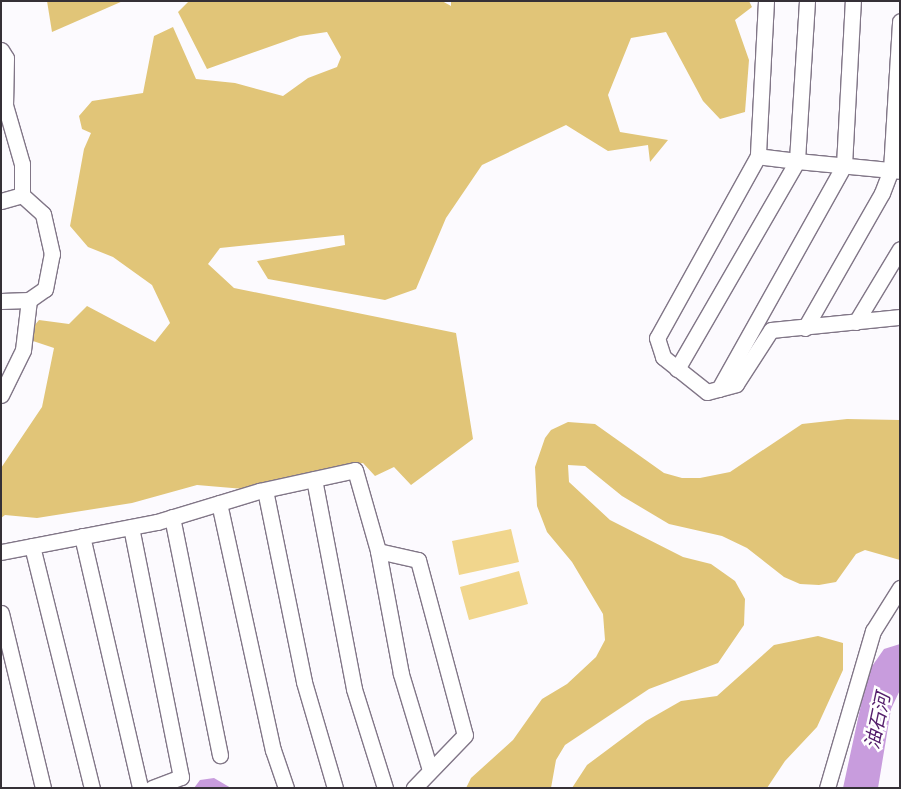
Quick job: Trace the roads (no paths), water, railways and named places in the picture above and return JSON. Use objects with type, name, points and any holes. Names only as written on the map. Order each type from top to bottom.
[{"type":"street","points":[[766,1],[758,156],[657,338],[663,357],[707,392],[736,384],[771,330],[805,328],[900,316]]},
{"type":"street","points":[[677,369],[797,161],[807,1]]},
{"type":"street","points":[[719,389],[844,165],[853,1]]},
{"type":"street","points":[[805,328],[895,170],[900,21]]},
{"type":"street","points":[[1,50],[6,58],[5,105],[22,164],[22,195],[43,214],[52,254],[44,289],[29,300],[1,301]]},
{"type":"street","points":[[758,156],[895,170]]},
{"type":"street","points":[[1,201],[22,195]]},
{"type":"street","points":[[856,322],[900,249]]},
{"type":"street","points":[[1,395],[23,350],[29,300]]},
{"type":"street","points":[[1,552],[131,527],[265,490],[355,470],[378,551],[401,674],[430,770]]},
{"type":"street","points":[[314,479],[354,689],[385,788]]},
{"type":"street","points":[[265,490],[304,682],[334,788]]},
{"type":"street","points":[[219,503],[274,750],[286,788]]},
{"type":"street","points":[[172,517],[220,755]]},
{"type":"street","points":[[131,527],[181,777],[152,788]]},
{"type":"street","points":[[82,536],[140,788]]},
{"type":"street","points":[[32,546],[92,788]]},
{"type":"street","points":[[378,551],[418,560],[465,735],[414,788]]},
{"type":"street","points":[[827,788],[873,631],[900,588]]},
{"type":"street","points":[[1,613],[43,788]]},
{"type":"water","name":"油石河","points":[[900,644],[900,690],[891,709],[878,788],[843,788],[868,672],[884,649]]},
{"type":"water","points":[[214,778],[231,788],[194,788],[200,780]]}]
